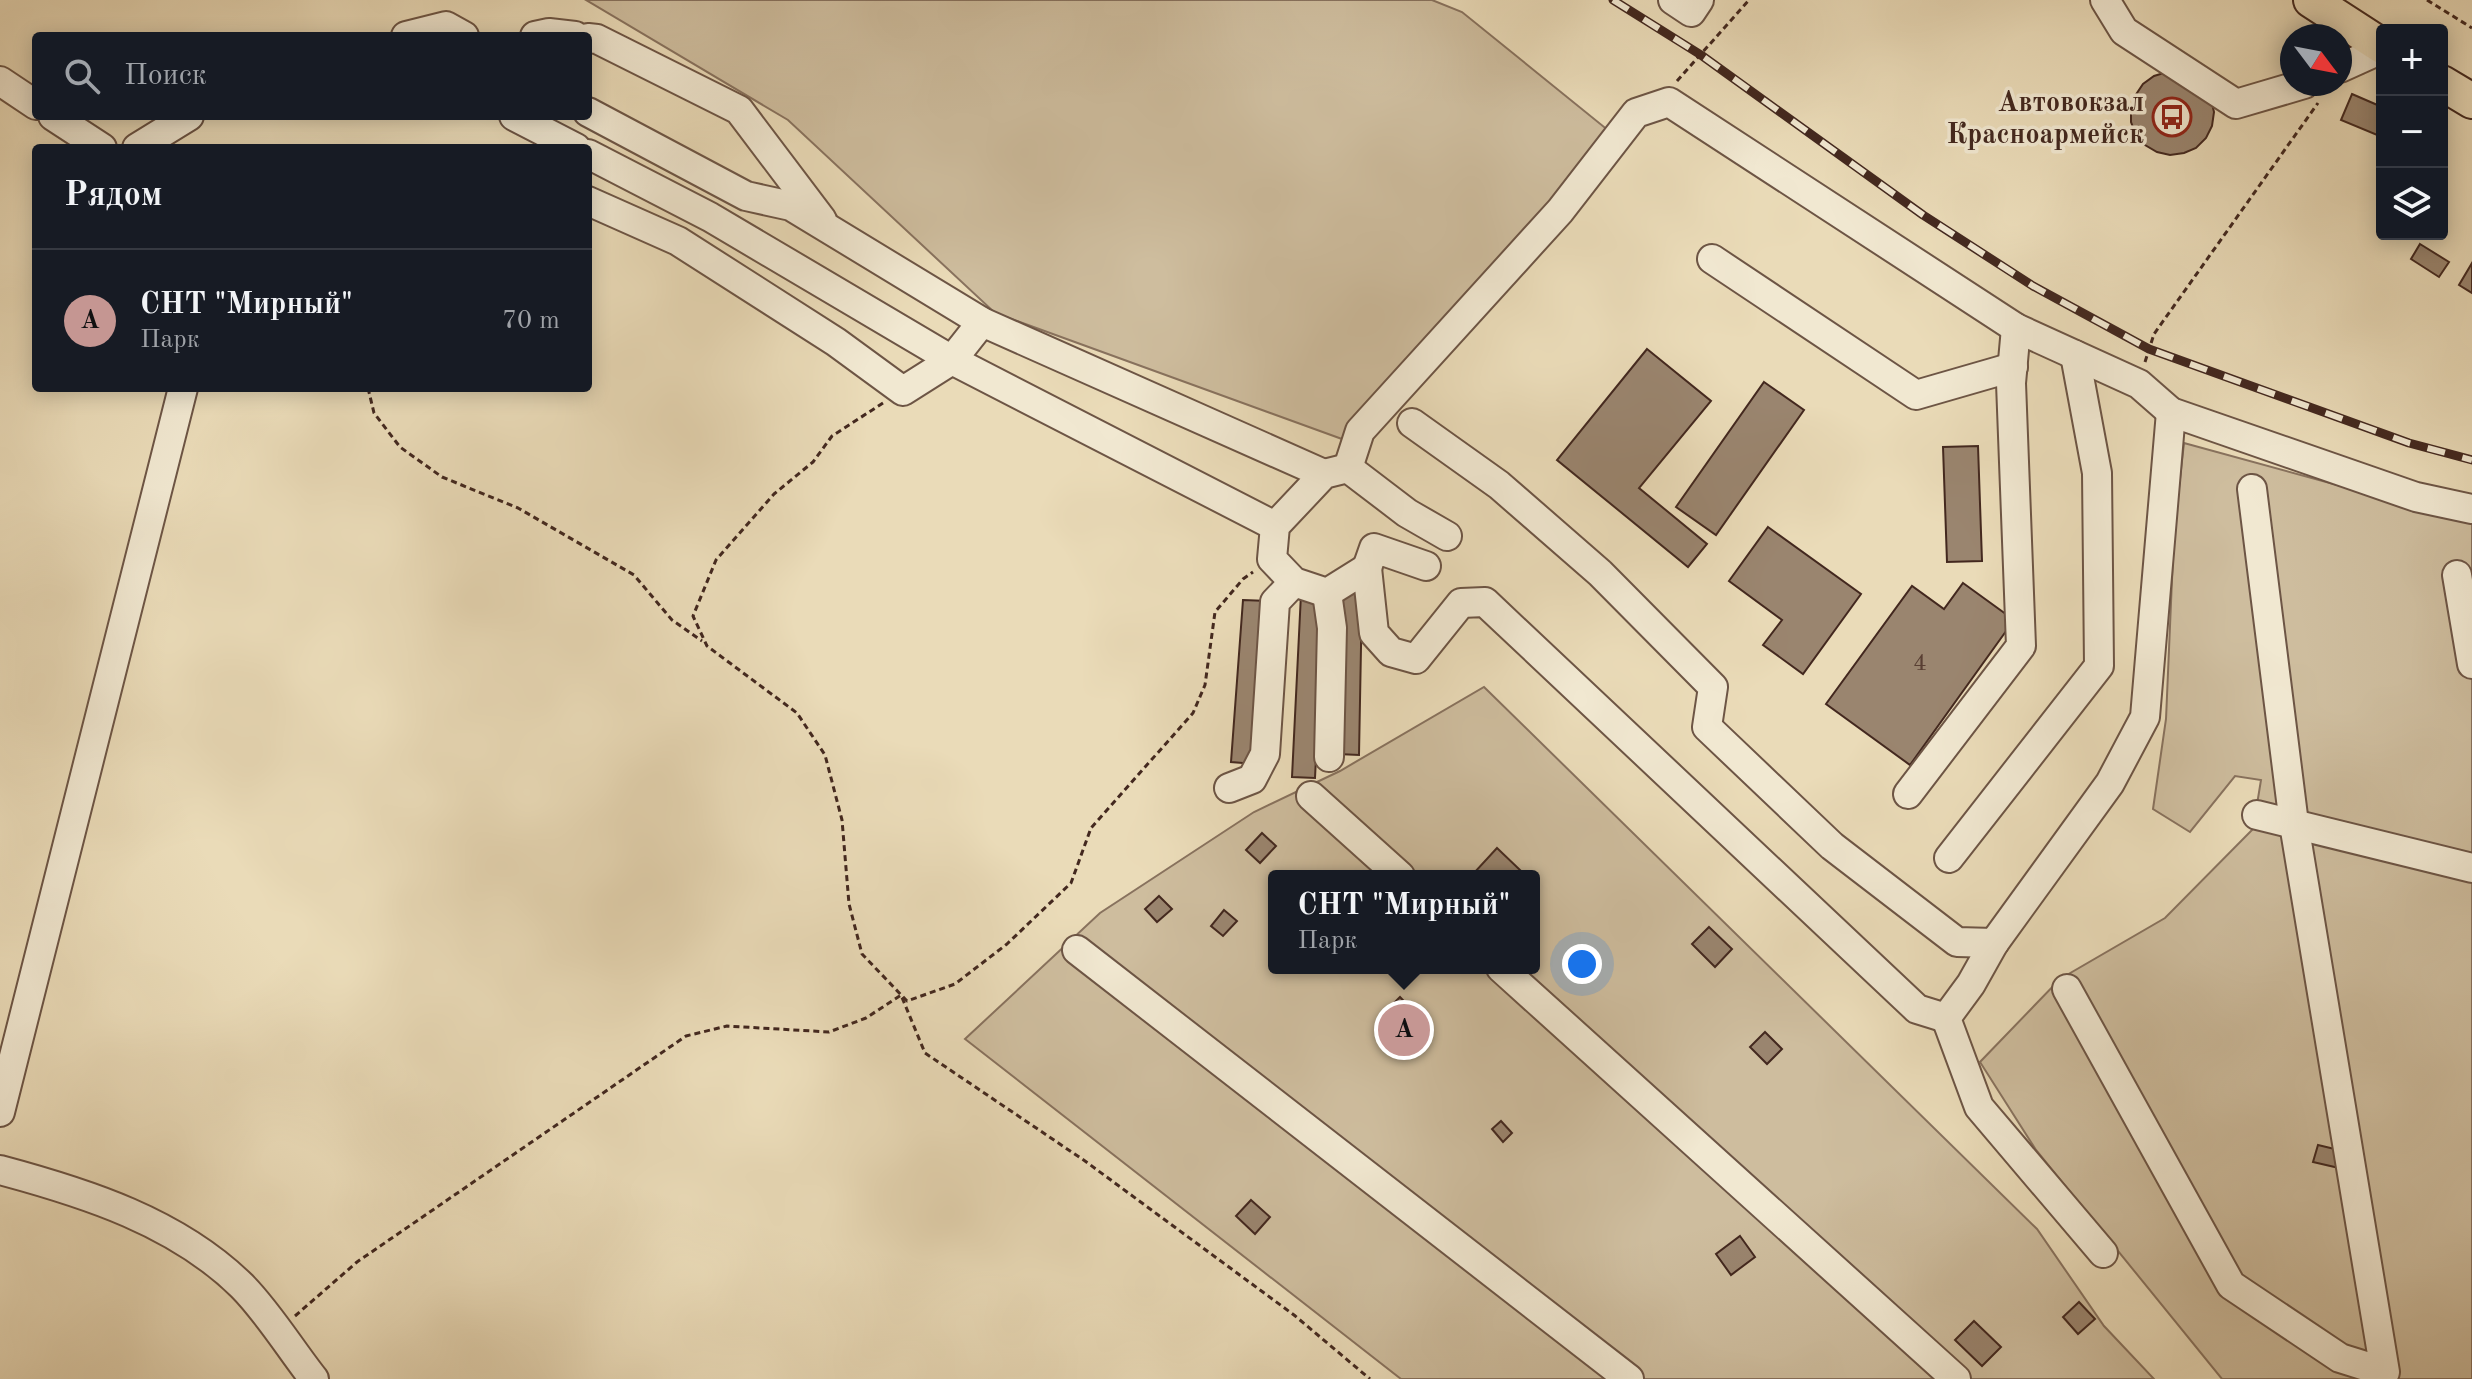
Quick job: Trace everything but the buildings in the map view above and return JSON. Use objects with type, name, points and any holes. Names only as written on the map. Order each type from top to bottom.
[{"type":"main road","points":[[2315,1],[2376,44]]},
{"type":"main road","points":[[2448,87],[2472,101]]},
{"type":"street","points":[[1673,0],[1691,12],[1699,0]]},
{"type":"street","points":[[2105,0],[2124,31],[2236,104],[2280,96]]},
{"type":"street","points":[[422,32],[446,26],[457,32]]},
{"type":"street","points":[[592,38],[739,110],[827,228]]},
{"type":"street","points":[[2352,62],[2376,51]]},
{"type":"street","points":[[0,81],[32,102]]},
{"type":"street","points":[[1229,788],[1252,779],[1265,754],[1284,592],[1272,559],[1275,526],[1336,471],[1360,431],[1560,211],[1636,113],[1669,102],[2016,328],[2139,384],[2171,412],[2416,497],[2472,509]]},
{"type":"street","points":[[592,114],[746,196],[791,206],[982,322],[1336,471],[1447,536]]},
{"type":"street","points":[[59,120],[96,144]]},
{"type":"street","points":[[144,144],[182,120]]},
{"type":"street","points":[[522,120],[568,144]]},
{"type":"street","points":[[592,156],[710,217],[952,360],[1275,526]]},
{"type":"street","points":[[592,203],[678,241],[836,342],[903,391],[952,360],[982,322]]},
{"type":"street","points":[[1712,259],[1916,395],[2013,367]]},
{"type":"street","points":[[1908,794],[2021,646],[2013,367],[2016,328]]},
{"type":"street","points":[[1949,858],[2099,666],[2097,473],[2075,355]]},
{"type":"street","points":[[0,1112],[182,392]]},
{"type":"street","points":[[1946,1018],[1971,984],[1994,943],[2110,783],[2145,717],[2171,412]]},
{"type":"street","points":[[1412,423],[1499,485],[1600,573],[1713,687],[1707,727],[1832,846],[1957,942],[1994,943]]},
{"type":"street","points":[[2067,989],[2231,1285],[2340,1358],[2385,1372],[2294,824],[2252,489]]},
{"type":"street","points":[[1426,566],[1374,548],[1367,568],[1374,633],[1391,652],[1416,659],[1461,603],[1485,602],[1917,1009],[1946,1018]]},
{"type":"street","points":[[1284,592],[1327,593],[1367,568]]},
{"type":"street","points":[[2457,575],[2472,664]]},
{"type":"street","points":[[1327,593],[1332,628],[1329,757]]},
{"type":"street","points":[[1311,796],[1393,870]]},
{"type":"street","points":[[2257,815],[2472,868]]},
{"type":"street","points":[[1077,950],[1629,1379]]},
{"type":"street","points":[[1508,974],[1956,1379]]},
{"type":"street","points":[[1946,1018],[1979,1107],[2103,1253]]},
{"type":"street","points":[[0,1170],[98,1200],[179,1236],[243,1287],[314,1379]]},
{"type":"path","points":[[1656,107],[1749,0]]},
{"type":"path","points":[[2427,0],[2472,28]]},
{"type":"path","points":[[2139,384],[2154,334],[2309,96]]},
{"type":"path","points":[[705,643],[693,616],[716,560],[774,494],[813,462],[832,436],[903,391]]},
{"type":"path","points":[[369,392],[374,413],[400,447],[442,477],[518,508],[634,575],[672,620],[797,713],[825,755],[842,820],[849,904],[862,954],[907,1001],[955,984],[1007,944],[1071,883],[1091,828],[1193,713],[1205,685],[1215,612],[1243,579],[1272,559]]},
{"type":"path","points":[[279,1333],[357,1262],[686,1036],[727,1026],[829,1032],[866,1018],[901,995]]},
{"type":"path","points":[[901,995],[925,1053],[1097,1170],[1294,1315],[1370,1379]]},
{"type":"shaded area","points":[[586,0],[1432,0],[1462,12],[1614,135],[1342,439],[995,313],[788,120]]},
{"type":"shaded area","points":[[2184,443],[2472,518],[2472,1379],[2222,1379],[2036,1150],[1980,1062],[2060,979],[2165,918],[2253,829],[2261,780],[2235,776],[2190,832],[2153,809],[2166,719],[2174,533]]},
{"type":"shaded area","points":[[1484,687],[2037,1229],[2104,1326],[2154,1379],[1401,1379],[965,1039],[1100,913],[1254,812],[1340,771]]},
{"type":"railway","points":[[1613,0],[1701,55],[1923,215],[2033,286],[2149,349],[2409,443],[2472,460]]},
{"type":"place","name":"Автовокзал Красноармейск","points":[[2172,117]]},
{"type":"place","name":"СНТ \"Мирный\"","points":[[1404,1030]]}]
